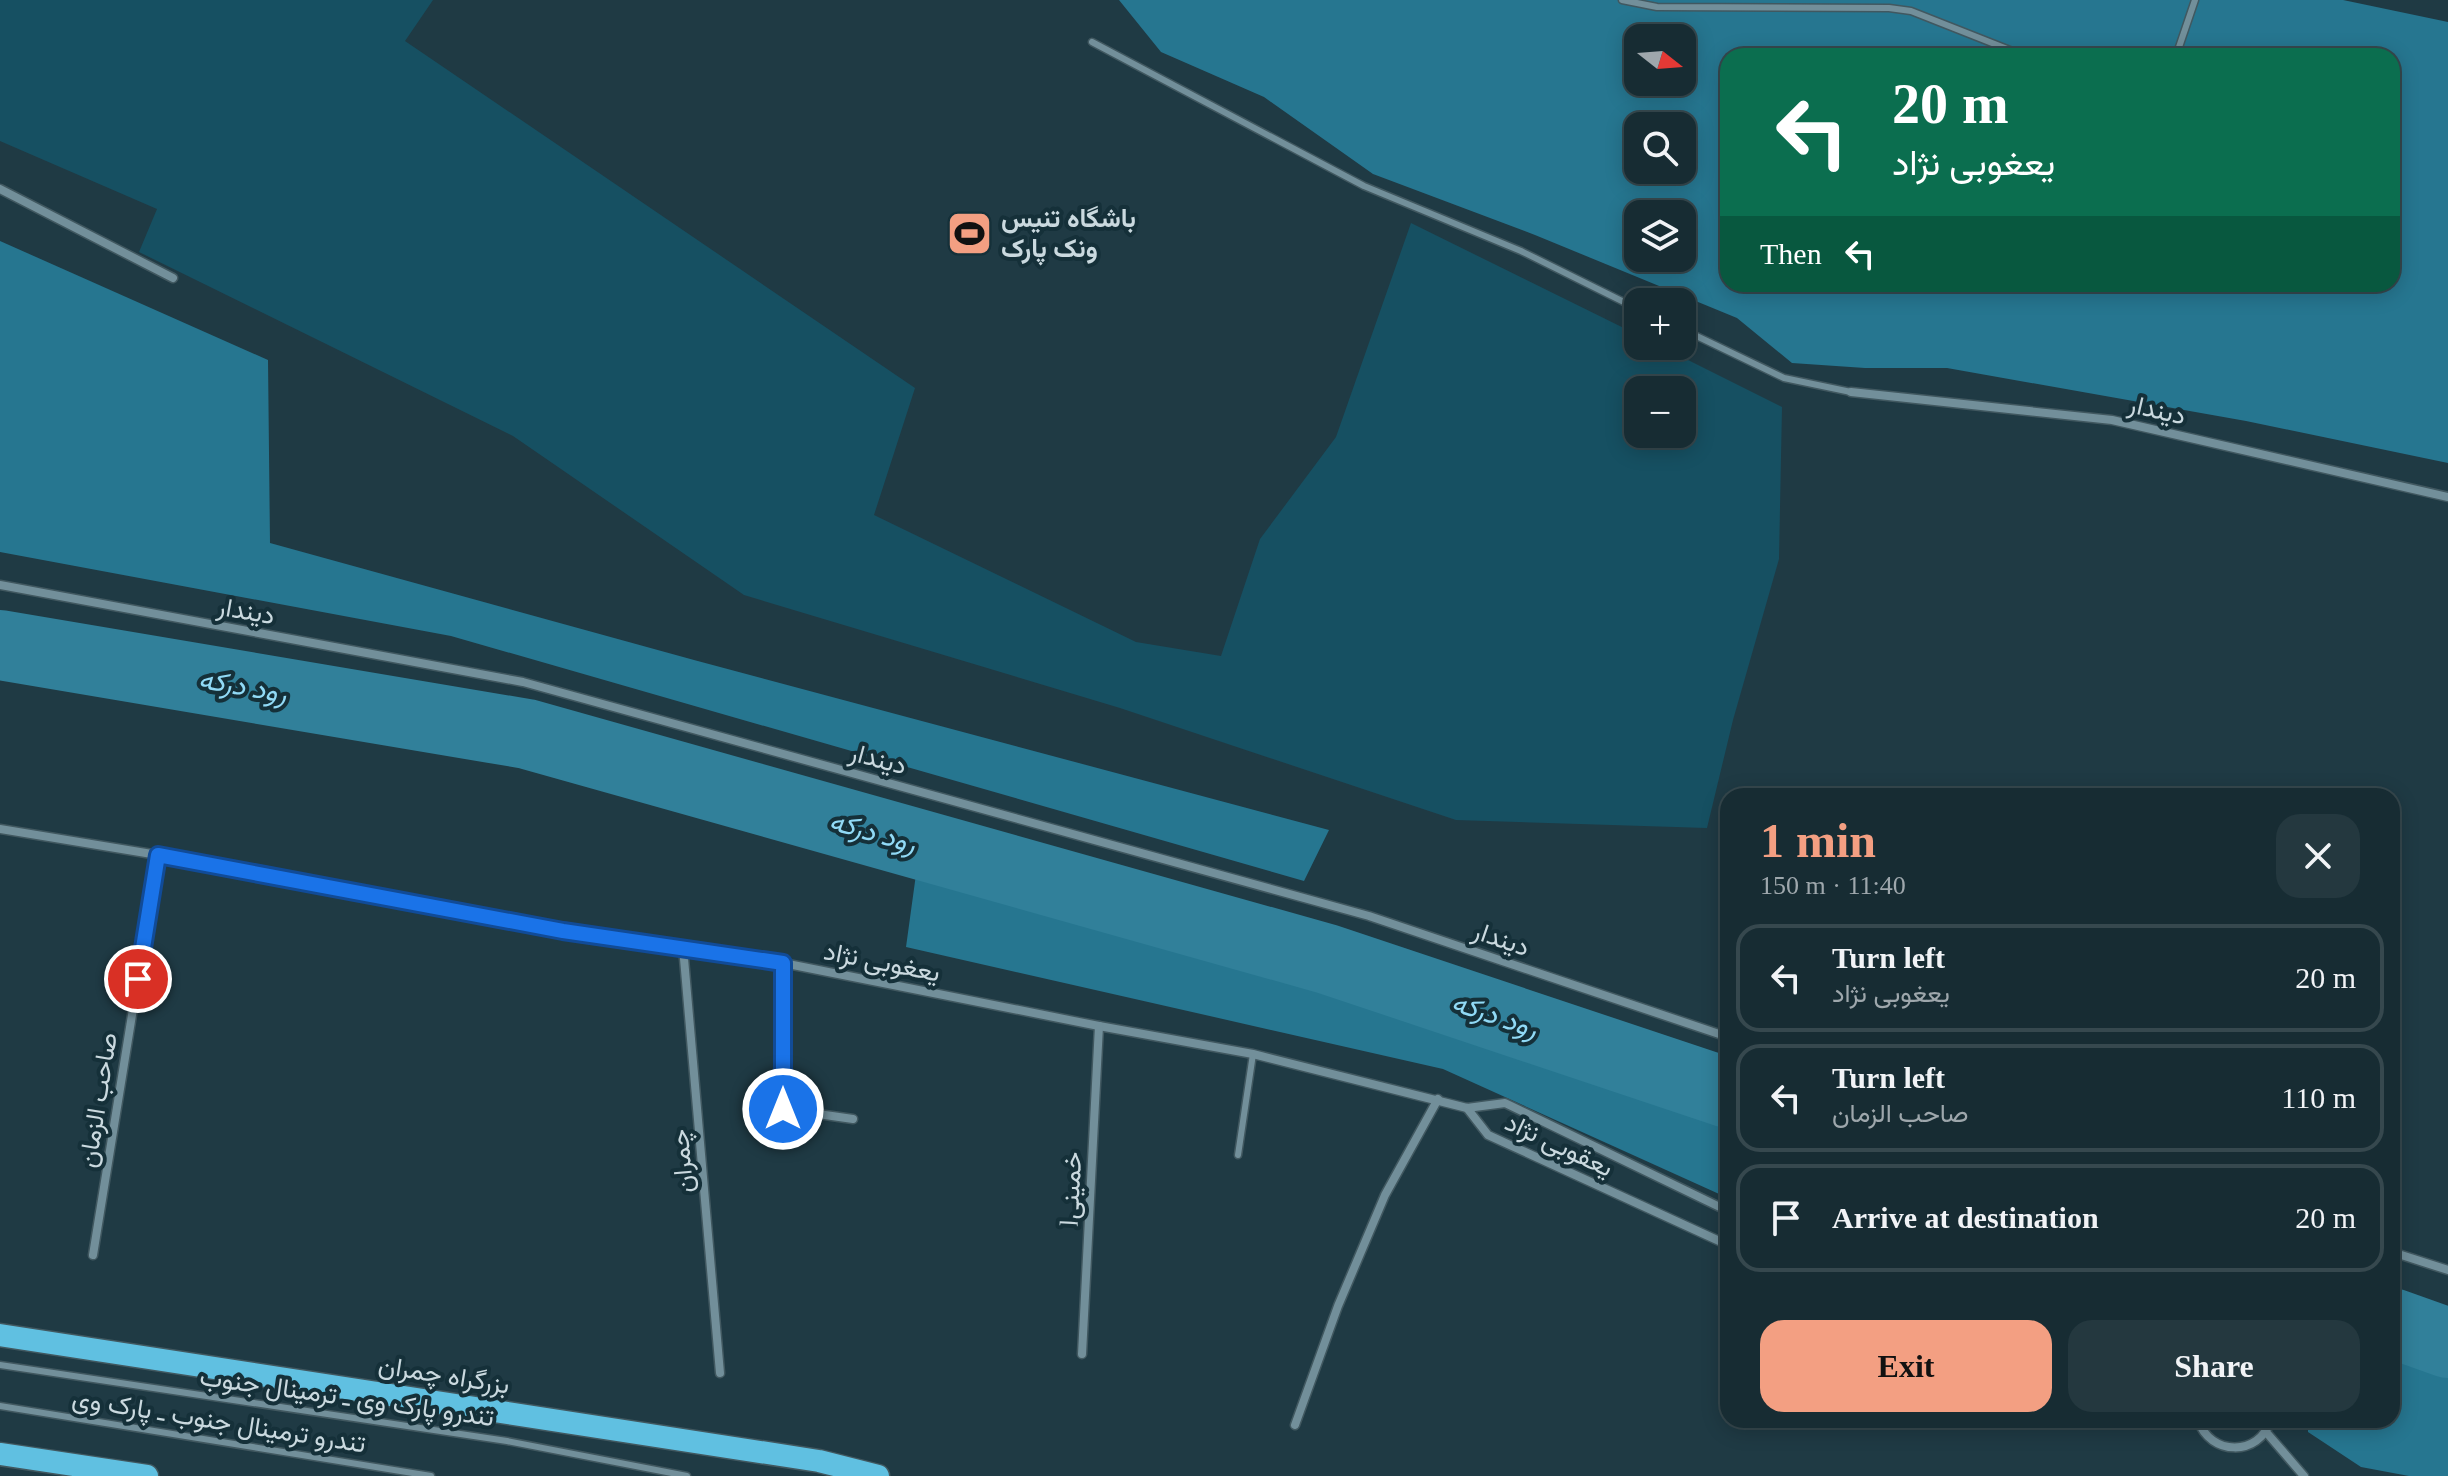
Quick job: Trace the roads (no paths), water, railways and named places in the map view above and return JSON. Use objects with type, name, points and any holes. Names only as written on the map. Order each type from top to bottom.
[{"type":"highway","name":"بزرگراه چمران","points":[[0,1335],[819,1461],[878,1476]]},
{"type":"highway","points":[[0,1454],[147,1476]]},
{"type":"street","points":[[0,189],[173,278]]},
{"type":"street","name":"دیندار","points":[[1851,392],[2112,420],[2448,497]]},
{"type":"street","name":"دیندار","points":[[0,585],[523,682],[1369,916],[1720,1034]]},
{"type":"street","name":"یعغوبی نژاد","points":[[0,829],[158,855],[563,931],[783,963],[1253,1054],[1467,1108]]},
{"type":"street","name":"صاحب الزمان","points":[[93,1255],[158,855]]},
{"type":"street","name":"چمران","points":[[683,947],[720,1373]]},
{"type":"street","points":[[783,963],[783,1109],[853,1119]]},
{"type":"street","name":"lخمینی","points":[[1082,1354],[1099,1026]]},
{"type":"street","points":[[1295,1425],[1338,1306],[1385,1195],[1438,1099]]},
{"type":"street","name":"یعقوبی نژاد","points":[[1467,1108],[1505,1103],[1720,1207]]},
{"type":"street","name":"یعقوبی نژاد","points":[[1467,1108],[1488,1135],[1720,1241]]},
{"type":"street","points":[[2400,1255],[2448,1270]]},
{"type":"street","points":[[2201,1428],[2216,1444],[2228,1448],[2254,1444],[2268,1428]]},
{"type":"street","points":[[2266,1432],[2304,1476]]},
{"type":"lane","points":[[1622,0],[1657,7],[1889,8],[1911,11],[2005,48]]},
{"type":"lane","points":[[2179,48],[2195,0]]},
{"type":"lane","points":[[1092,42],[1364,186],[1521,251],[1624,302]]},
{"type":"lane","points":[[1696,336],[1784,378],[1851,392]]},
{"type":"lane","points":[[1238,1155],[1253,1054]]},
{"type":"lane","name":"تندرو پارک وی ـ ترمینال جنوب","points":[[0,1365],[507,1441],[687,1476]]},
{"type":"lane","name":"تندرو ترمینال جنوب ـ پارک وی","points":[[0,1406],[431,1476]]},
{"type":"waterway","name":"رود درکه","points":[[0,645],[527,734],[1327,959],[1720,1090]]},
{"type":"waterway","name":"رود درکه","points":[[2400,1326],[2448,1343]]},
{"type":"place","name":"باشگاه تنیس ونک پارک","points":[[970,233]]}]
